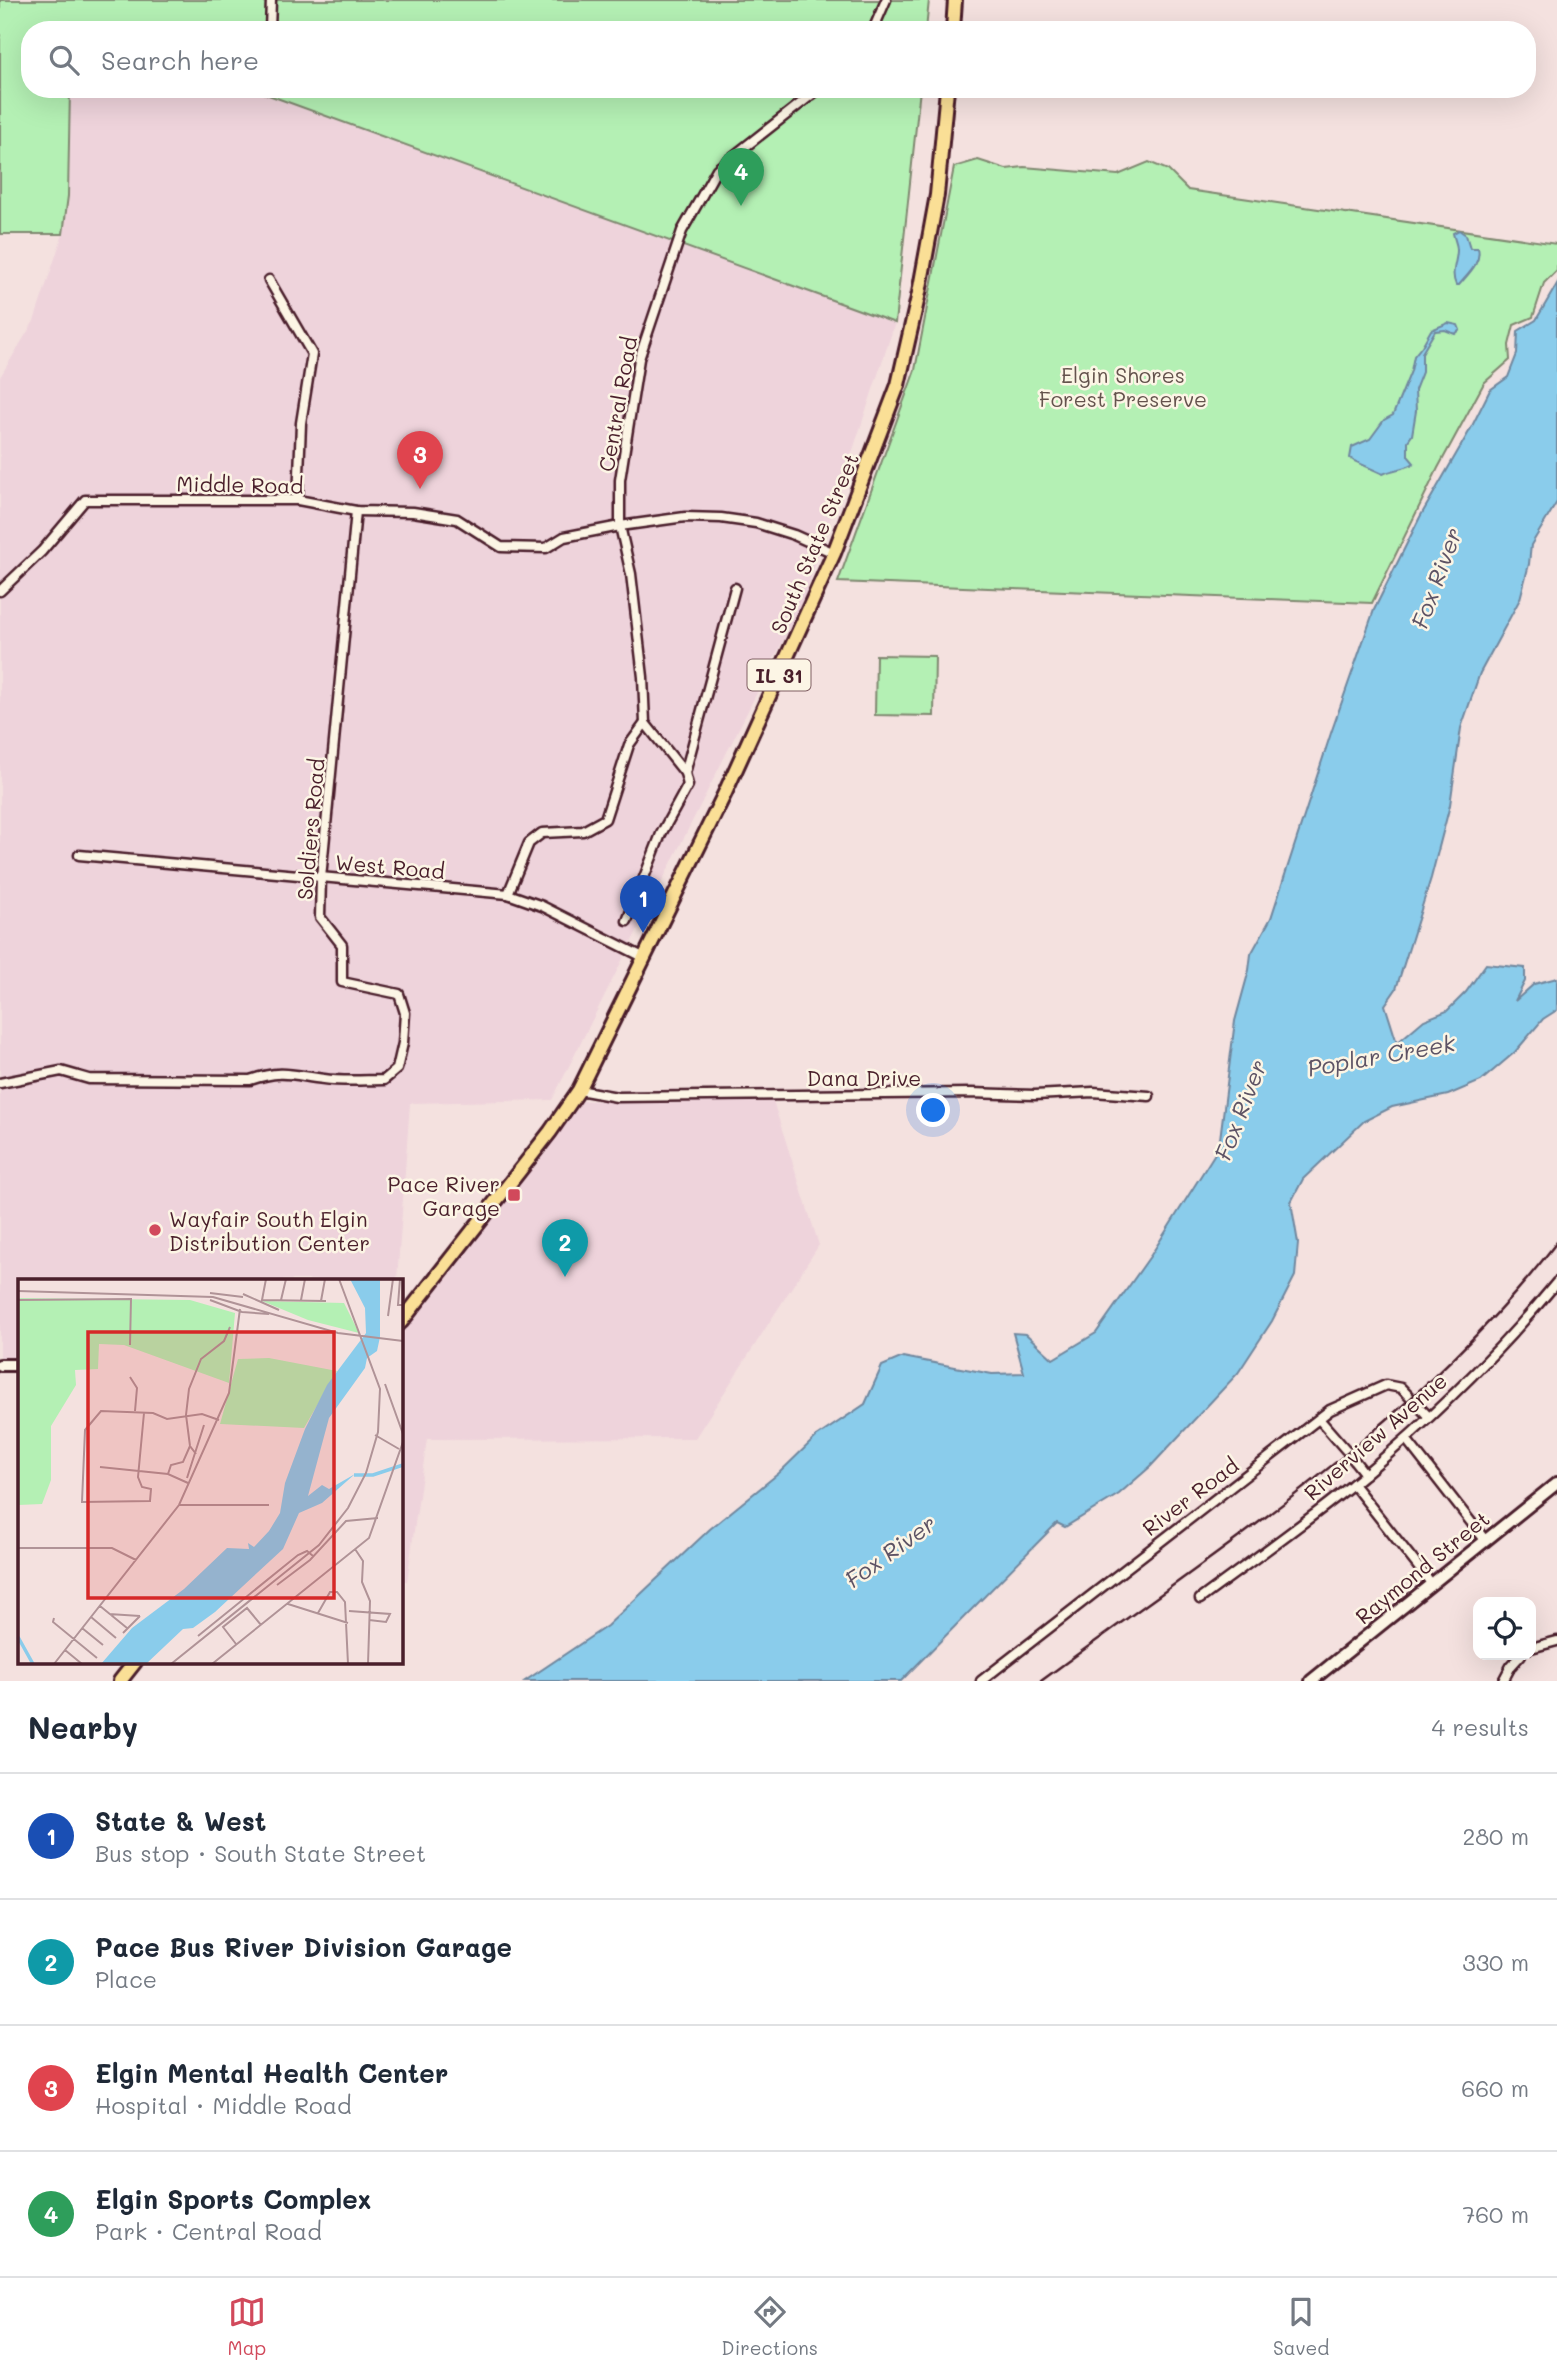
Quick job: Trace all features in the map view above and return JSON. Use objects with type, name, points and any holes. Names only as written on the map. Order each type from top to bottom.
[{"type":"main road","points":[[954,21],[955,0]]},
{"type":"main road","name":"South State Street","points":[[402,1321],[550,1132],[579,1090],[725,793],[834,553],[898,386],[937,195],[946,98]]},
{"type":"main road","points":[[120,1681],[133,1664]]},
{"type":"street","points":[[270,21],[271,0]]},
{"type":"street","points":[[877,21],[886,0]]},
{"type":"street","name":"Central Road","points":[[645,723],[644,684],[631,574],[620,526],[620,480],[639,359],[681,231],[718,169],[808,98]]},
{"type":"street","points":[[269,280],[312,354],[301,423],[298,500]]},
{"type":"street","name":"Middle Road","points":[[0,591],[42,551],[85,500],[298,500],[356,511],[413,512],[457,519],[500,547],[545,548],[564,537],[620,526],[685,517],[721,518],[755,523],[794,535],[834,553]]},
{"type":"street","name":"Soldiers Road","points":[[0,1083],[61,1071],[89,1079],[250,1080],[272,1073],[293,1073],[326,1080],[384,1080],[397,1069],[403,1043],[405,1013],[399,994],[342,982],[342,946],[320,917],[321,878],[356,511]]},
{"type":"street","points":[[685,773],[735,588]]},
{"type":"street","points":[[508,894],[529,843],[542,833],[583,831],[605,819],[629,745],[645,723],[685,773],[688,785],[661,834],[627,921]]},
{"type":"street","name":"West Road","points":[[79,855],[508,894],[542,905],[643,957]]},
{"type":"street","name":"Dana Drive","points":[[579,1090],[618,1097],[971,1093],[1035,1095],[1093,1092],[1149,1096]]},
{"type":"street","name":"Riverview Avenue","points":[[1200,1599],[1353,1484],[1406,1439],[1499,1346],[1557,1282]]},
{"type":"street","points":[[0,1365],[18,1365]]},
{"type":"street","name":"River Road","points":[[981,1681],[1330,1410],[1386,1385],[1401,1388],[1428,1416]]},
{"type":"street","points":[[1319,1419],[1365,1474]]},
{"type":"street","points":[[1406,1439],[1485,1541]]},
{"type":"street","name":"Raymond Street","points":[[1311,1681],[1557,1483]]},
{"type":"street","points":[[1353,1484],[1431,1583]]},
{"type":"street","points":[[1536,1646],[1557,1641]]},
{"type":"street","points":[[1503,1681],[1516,1660]]},
{"type":"shaded area","points":[[70,98],[313,98],[895,323],[803,601],[552,1100],[410,1103],[397,1279],[18,1279],[18,1360],[0,1361],[0,377],[34,321],[63,234],[68,196]]},
{"type":"shaded area","points":[[772,1098],[819,1245],[695,1438],[427,1439],[407,1581],[402,1581],[402,1321],[575,1101]]},
{"type":"green space","points":[[0,0],[929,0],[927,21],[21,21],[21,98],[70,98],[68,196],[63,234],[0,234]]},
{"type":"green space","points":[[277,98],[919,98],[895,323]]},
{"type":"green space","name":"Elgin Shores Forest Preserve","points":[[978,160],[1006,169],[1024,167],[1118,175],[1149,162],[1168,170],[1188,190],[1557,244],[1557,270],[1544,283],[1533,317],[1514,325],[1509,345],[1510,360],[1484,383],[1438,468],[1372,603],[838,582],[915,370],[954,167]]},
{"type":"green space","points":[[876,655],[935,656],[934,716],[875,715]]},
{"type":"water","points":[[1459,230],[1466,235],[1470,248],[1478,248],[1479,253],[1473,268],[1459,285],[1456,285],[1454,272],[1457,248],[1453,233]]},
{"type":"water","points":[[1557,284],[1557,502],[1531,545],[1520,599],[1480,673],[1461,728],[1450,805],[1431,878],[1396,989],[1385,1005],[1397,1043],[1424,1020],[1447,1011],[1466,992],[1486,964],[1525,968],[1525,981],[1515,1001],[1534,984],[1557,978],[1557,1010],[1543,1019],[1515,1052],[1481,1081],[1448,1095],[1392,1107],[1364,1121],[1303,1179],[1291,1202],[1298,1243],[1295,1276],[1272,1321],[1238,1373],[1151,1466],[1119,1494],[1065,1527],[1057,1523],[901,1681],[525,1681],[607,1626],[710,1529],[779,1473],[816,1437],[865,1404],[882,1366],[903,1357],[992,1374],[1024,1373],[1013,1333],[1026,1334],[1053,1359],[1096,1333],[1151,1255],[1219,1147],[1235,1021],[1251,954],[1271,918],[1374,610],[1420,517],[1490,390],[1508,377],[1517,354],[1518,331],[1536,320]]},
{"type":"water","points":[[1448,323],[1458,325],[1460,330],[1455,334],[1445,330],[1435,331],[1422,353],[1422,372],[1415,390],[1416,411],[1412,435],[1408,441],[1408,456],[1414,463],[1383,474],[1354,461],[1350,458],[1352,447],[1370,439],[1384,420],[1393,415],[1411,371],[1414,356],[1431,330]]},
{"type":"railway","points":[[1041,1681],[1247,1531],[1380,1425],[1443,1368],[1502,1307],[1557,1242]]},
{"type":"place","name":"Elgin Sports Complex","points":[[741,206]]},
{"type":"place","name":"Elgin Mental Health Center","points":[[420,489]]},
{"type":"place","name":"State & West","points":[[643,933]]},
{"type":"place","name":"Pace River Garage","points":[[514,1195]]},
{"type":"place","name":"Wayfair South Elgin Distribution Center","points":[[155,1230]]},
{"type":"place","name":"Pace Bus River Division Garage","points":[[565,1277]]},
{"type":"water label","name":"Fox River","points":[[1436,578]]},
{"type":"water label","name":"Poplar Creek","points":[[1381,1055]]},
{"type":"water label","name":"Fox River","points":[[1240,1110]]},
{"type":"water label","name":"Fox River","points":[[890,1551]]}]
